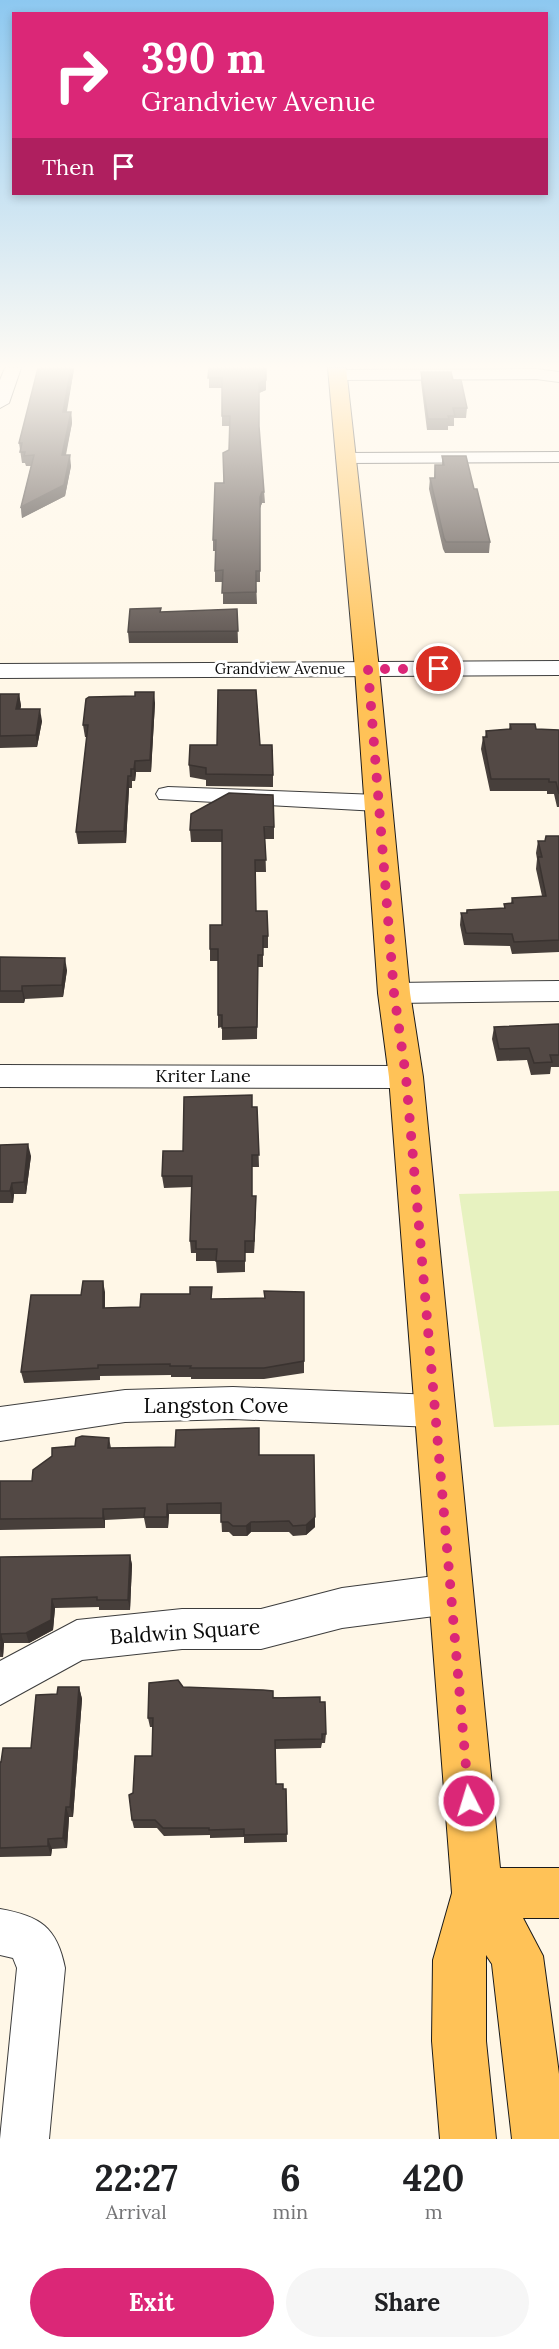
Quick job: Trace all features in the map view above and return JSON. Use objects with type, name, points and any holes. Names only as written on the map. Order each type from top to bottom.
[{"type":"main road","points":[[346,468],[368,669],[394,993],[406,1077],[477,1893],[459,1960],[459,2041],[468,2139]]},
{"type":"main road","points":[[477,1893],[559,1893]]},
{"type":"main road","points":[[477,1893],[517,1956],[540,2139]]},
{"type":"main road","points":[[549,2139],[559,2104]]},
{"type":"street","name":"Grandview Avenue","points":[[0,671],[559,668]]},
{"type":"street","points":[[168,794],[378,803]]},
{"type":"street","points":[[394,993],[559,991]]},
{"type":"street","name":"Kriter Lane","points":[[0,1076],[406,1077]]},
{"type":"street","name":"Langston Cove","points":[[0,1424],[125,1406],[223,1403],[434,1411]]},
{"type":"street","name":"Baldwin Square","points":[[0,1684],[77,1640],[182,1629],[261,1629],[342,1608],[450,1594]]},
{"type":"street","points":[[0,1932],[29,1940],[38,1950],[41,1968],[24,2139]]},
{"type":"green space","points":[[559,1191],[559,1425],[494,1427],[459,1194]]},
{"type":"building","points":[[31,468],[67,468],[64,485],[21,507]]},
{"type":"building","points":[[223,468],[262,468],[264,492],[260,497],[260,571],[256,571],[256,592],[222,593],[223,570],[215,571],[216,540],[213,540],[215,483],[224,483]]},
{"type":"building","points":[[435,468],[469,468],[474,489],[477,489],[490,542],[446,542],[430,478],[435,478]]},
{"type":"building","points":[[161,608],[160,612],[237,609],[238,631],[128,632],[130,609]]},
{"type":"building","points":[[218,690],[256,690],[260,745],[272,745],[273,775],[206,774],[206,768],[189,765],[190,745],[217,745]]},
{"type":"building","points":[[135,692],[154,692],[150,760],[135,761],[134,769],[131,769],[131,776],[128,776],[124,831],[76,832],[88,725],[83,725],[86,699],[89,697],[135,696]]},
{"type":"building","points":[[0,694],[19,694],[16,709],[40,709],[36,735],[0,736]]},
{"type":"building","points":[[510,724],[535,724],[536,729],[559,730],[559,794],[556,782],[549,782],[549,779],[491,779],[483,737],[487,737],[486,731],[511,729]]},
{"type":"building","points":[[229,793],[273,795],[274,827],[264,827],[266,860],[255,860],[256,911],[267,911],[268,936],[263,936],[263,955],[258,955],[257,1027],[222,1028],[222,1015],[218,1015],[218,949],[210,949],[210,925],[222,925],[222,830],[190,830],[191,814]]},
{"type":"building","points":[[546,836],[559,836],[559,940],[514,942],[512,934],[466,933],[461,913],[467,913],[467,910],[505,908],[504,904],[513,903],[512,898],[546,896],[538,857],[542,857],[538,841],[545,841]]},
{"type":"building","points":[[0,957],[65,958],[62,985],[22,986],[22,991],[0,991]]},
{"type":"building","points":[[559,1024],[559,1055],[550,1055],[552,1062],[534,1063],[529,1048],[499,1049],[494,1027]]},
{"type":"building","points":[[252,1095],[252,1107],[257,1107],[259,1155],[252,1155],[252,1196],[256,1196],[254,1241],[245,1241],[245,1261],[216,1261],[217,1249],[196,1249],[196,1241],[190,1241],[192,1176],[162,1176],[163,1151],[183,1151],[184,1097]]},
{"type":"building","points":[[28,1144],[24,1182],[12,1183],[10,1191],[0,1191],[0,1145]]},
{"type":"building","points":[[83,1281],[103,1281],[103,1308],[140,1307],[141,1294],[190,1294],[190,1287],[212,1287],[211,1299],[265,1298],[264,1291],[304,1292],[304,1361],[264,1368],[190,1368],[191,1366],[170,1366],[170,1364],[98,1365],[98,1368],[21,1372],[31,1295],[81,1295]]},
{"type":"building","points":[[259,1428],[259,1455],[314,1455],[315,1517],[306,1525],[293,1526],[289,1521],[251,1522],[246,1526],[233,1526],[228,1522],[221,1522],[221,1503],[167,1504],[167,1517],[144,1517],[145,1508],[103,1509],[103,1518],[0,1519],[0,1481],[32,1481],[33,1470],[52,1456],[52,1448],[75,1446],[76,1438],[82,1436],[109,1438],[108,1448],[175,1447],[176,1430]]},
{"type":"building","points":[[130,1555],[128,1600],[97,1600],[97,1597],[52,1599],[51,1620],[26,1633],[1,1634],[0,1641],[0,1557]]},
{"type":"building","points":[[178,1680],[183,1687],[273,1691],[273,1698],[320,1697],[320,1702],[325,1702],[326,1734],[322,1734],[322,1739],[275,1740],[276,1784],[283,1784],[283,1789],[286,1789],[287,1834],[244,1835],[244,1829],[163,1828],[155,1820],[132,1820],[129,1795],[133,1793],[135,1756],[152,1756],[153,1718],[148,1718],[149,1683]]},
{"type":"building","points":[[58,1687],[79,1687],[70,1807],[66,1807],[63,1838],[48,1839],[48,1846],[0,1848],[0,1762],[3,1748],[31,1748],[36,1695],[57,1694]]},
{"type":"route","points":[[439,669],[368,669],[394,993],[406,1077],[469,1801]]}]
